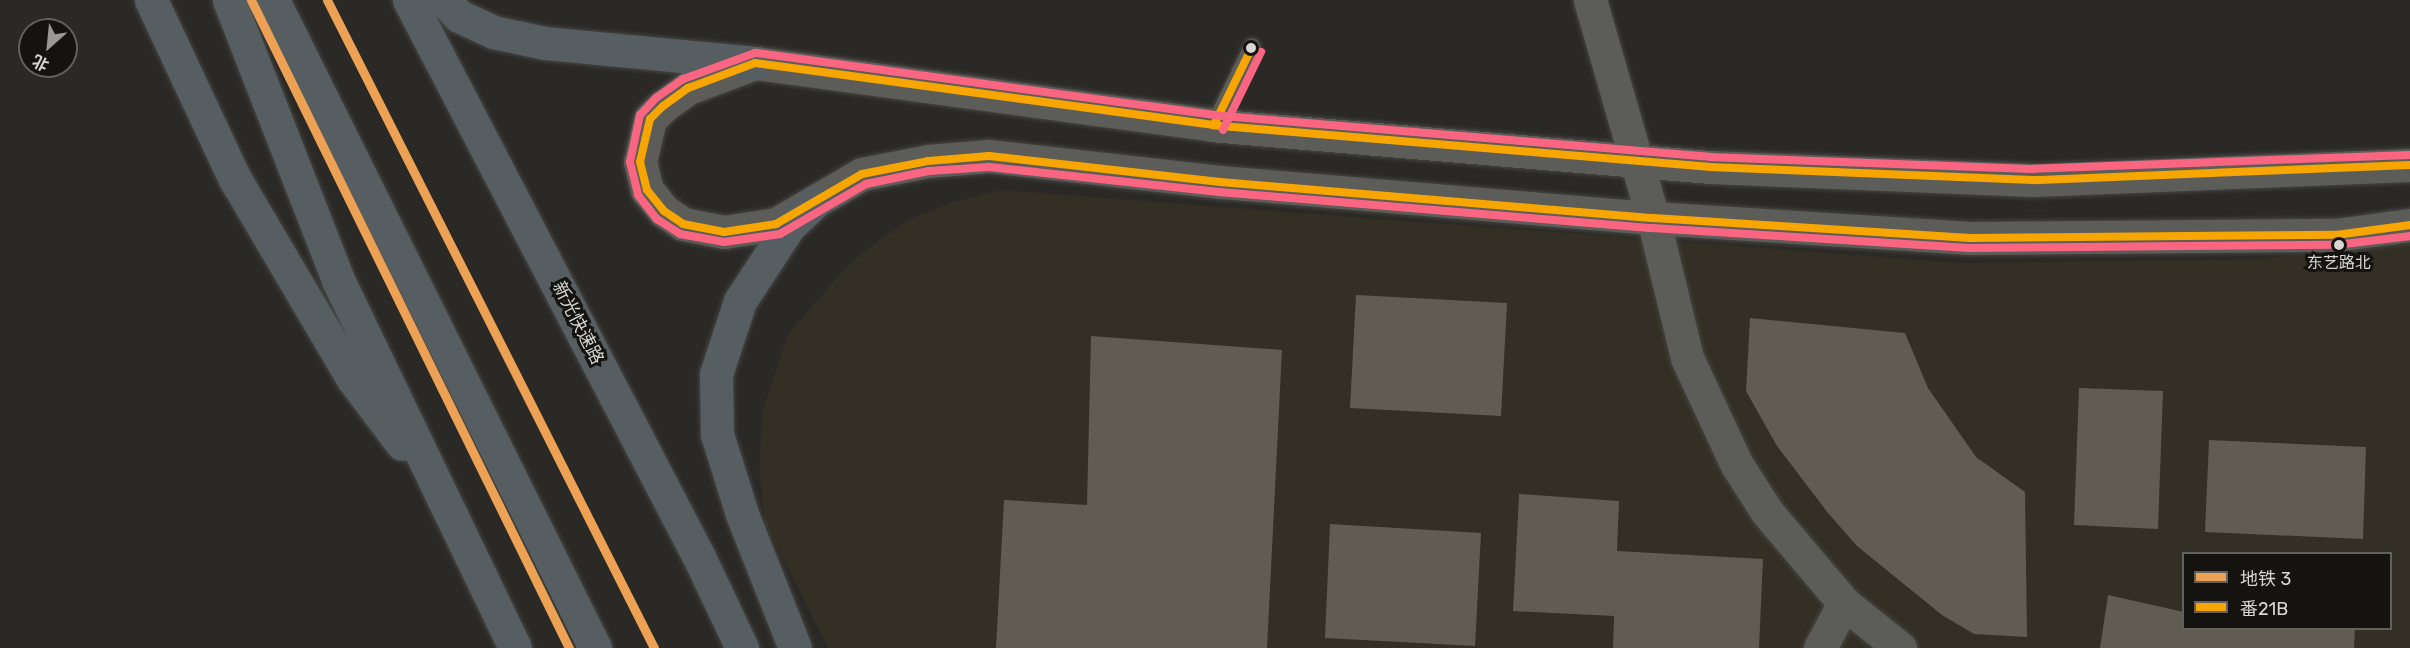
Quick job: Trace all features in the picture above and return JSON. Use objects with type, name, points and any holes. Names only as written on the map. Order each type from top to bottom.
[{"type":"highway","points":[[151,0],[235,179],[353,379],[449,506]]},
{"type":"highway","points":[[229,0],[338,280],[449,506],[515,648]]},
{"type":"highway","points":[[273,0],[595,648]]},
{"type":"highway","name":"新光快速路","points":[[409,0],[694,546],[741,648]]},
{"type":"highway","points":[[444,0],[459,16],[493,32],[544,43],[755,63]]},
{"type":"highway","points":[[795,648],[742,514],[717,434],[716,374],[740,302],[789,226],[815,202]]},
{"type":"street","points":[[1590,0],[1653,218],[1687,358],[1737,465],[1767,512],[1844,603],[1900,648]]},
{"type":"street","points":[[2410,165],[2033,180],[1637,162],[1214,125],[755,63],[688,88],[650,119],[640,162],[647,190],[664,211],[683,224],[724,232],[776,224],[862,174],[928,161],[989,156],[1221,182],[1653,218],[1970,238],[2336,235],[2410,225]]},
{"type":"street","points":[[1820,648],[1844,603]]},
{"type":"lane","points":[[1214,125],[1252,47]]},
{"type":"shaded area","points":[[1000,190],[1962,263],[2256,259],[2410,244],[2410,648],[828,648],[765,523],[759,465],[763,409],[789,333],[847,266],[907,221],[949,203]]},
{"type":"building","points":[[1356,295],[1507,303],[1501,416],[1350,408]]},
{"type":"building","points":[[1750,318],[1905,333],[1928,388],[1976,457],[2025,492],[2027,637],[1974,634],[1942,615],[1857,546],[1828,513],[1777,446],[1746,391]]},
{"type":"building","points":[[1091,336],[1282,350],[1267,648],[996,648],[1004,500],[1087,505]]},
{"type":"building","points":[[2079,388],[2163,391],[2158,529],[2074,525]]},
{"type":"building","points":[[2209,440],[2366,447],[2363,539],[2205,532]]},
{"type":"building","points":[[1519,494],[1619,501],[1617,551],[1763,559],[1759,648],[1613,648],[1614,616],[1513,611]]},
{"type":"building","points":[[1330,524],[1481,533],[1475,646],[1325,638]]},
{"type":"building","points":[[2108,595],[2182,612],[2182,630],[2355,630],[2354,648],[2100,648]]},
{"type":"metro line","name":"3","points":[[251,0],[569,648]]},
{"type":"metro line","name":"3","points":[[327,0],[654,648]]},
{"type":"transit line","name":"番21B","points":[[1214,125],[1252,47]]},
{"type":"transit line","points":[[1223,130],[1261,52]]},
{"type":"transit line","points":[[2410,155],[2033,169],[1711,157],[1215,115],[755,53],[683,79],[656,98],[640,115],[630,162],[638,195],[657,219],[680,234],[724,242],[780,234],[866,184],[929,171],[989,167],[1220,192],[1652,228],[1969,248],[2336,245],[2410,236]]},
{"type":"transit line","name":"番21B","points":[[2410,165],[2033,180],[1710,167],[1214,125],[755,63],[688,88],[663,106],[650,119],[640,162],[647,190],[664,211],[683,224],[724,232],[776,224],[862,174],[928,161],[989,156],[1221,182],[1653,218],[1970,238],[2336,235],[2410,225]]},
{"type":"place","name":"东艺路北","points":[[2339,245]]}]
